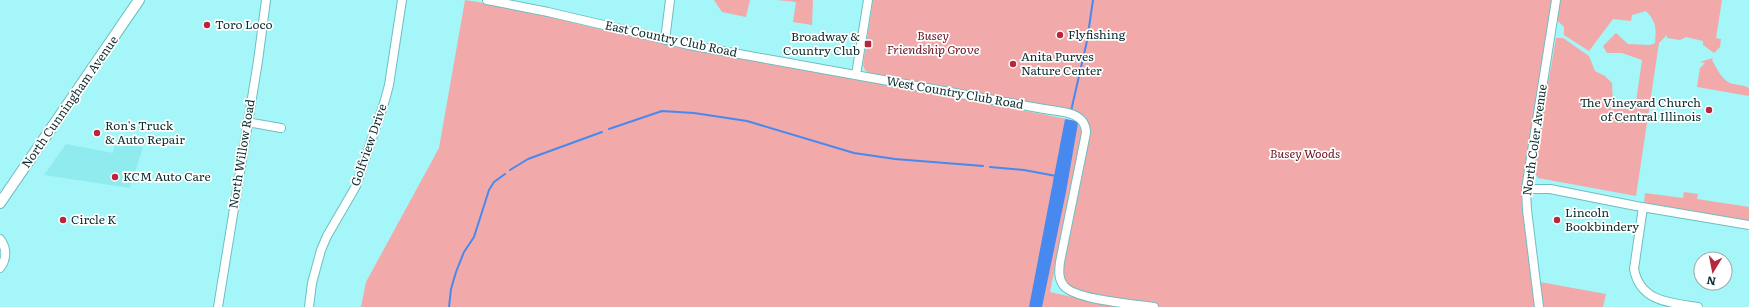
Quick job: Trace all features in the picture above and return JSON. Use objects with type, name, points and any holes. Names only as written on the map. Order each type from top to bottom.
[{"type":"main road","name":"North Cunningham Avenue","points":[[0,203],[139,0]]},
{"type":"street","name":"North Willow Road","points":[[218,307],[266,0]]},
{"type":"street","name":"Golfview Drive","points":[[308,307],[312,283],[321,250],[327,236],[356,186],[389,85],[402,0]]},
{"type":"street","name":"East Country Club Road","points":[[487,0],[548,12],[665,40],[856,75]]},
{"type":"street","points":[[665,40],[670,0]]},
{"type":"street","points":[[856,75],[868,0]]},
{"type":"street","name":"North Coler Avenue","points":[[1539,305],[1527,210],[1526,189],[1556,0]]},
{"type":"street","name":"West Country Club Road","points":[[856,75],[1055,111],[1082,119],[1086,126],[1086,133],[1060,262],[1059,274],[1061,280],[1064,286],[1075,293],[1154,307]]},
{"type":"street","points":[[248,122],[281,128]]},
{"type":"street","points":[[1526,189],[1550,189],[1749,225]]},
{"type":"street","points":[[1643,207],[1634,269],[1635,278],[1645,292],[1659,299],[1698,307]]},
{"type":"street","points":[[0,239],[5,252],[5,260],[0,268]]},
{"type":"shaded area","points":[[115,142],[143,147],[130,188],[44,175],[66,144],[113,153]]},
{"type":"green space","points":[[465,0],[516,9],[667,44],[1076,121],[1082,131],[1050,292],[1125,307],[361,307],[366,282],[439,148]]},
{"type":"green space","points":[[714,0],[750,0],[746,17],[722,12]]},
{"type":"green space","points":[[777,0],[813,0],[812,25],[793,22],[796,2]]},
{"type":"green space","name":"Busey Woods","points":[[873,0],[1556,0],[1526,189],[1539,307],[1160,307],[1149,304],[1086,296],[1061,280],[1085,140],[1082,119],[871,75],[865,70],[863,65]]},
{"type":"green space","points":[[1559,0],[1722,0],[1716,38],[1721,39],[1720,47],[1714,53],[1703,45],[1703,41],[1686,37],[1680,40],[1667,38],[1667,35],[1659,43],[1636,196],[1538,178],[1533,170],[1556,38],[1563,38],[1589,56],[1595,71],[1605,76],[1612,83],[1613,106],[1635,109],[1642,60],[1622,53],[1607,53],[1603,46],[1616,33],[1628,44],[1650,45],[1655,43],[1656,33],[1654,22],[1646,11],[1632,15],[1631,21],[1613,19],[1589,51],[1564,35],[1564,27],[1555,18]]},
{"type":"green space","points":[[1713,58],[1712,60],[1723,78],[1729,83],[1749,88],[1749,96],[1697,87],[1700,68],[1705,63],[1700,62]]},
{"type":"green space","points":[[1684,192],[1698,194],[1697,199],[1749,207],[1749,221],[1644,203],[1645,193],[1683,198]]},
{"type":"green space","points":[[1540,282],[1606,294],[1603,307],[1543,307]]},
{"type":"water","points":[[1065,119],[1076,121],[1078,123],[1066,192],[1042,307],[1029,307]]},
{"type":"waterway","points":[[1071,111],[1087,41],[1093,0]]},
{"type":"waterway","points":[[609,129],[662,111],[694,113],[747,121],[854,153],[895,159],[983,166]]},
{"type":"waterway","points":[[510,170],[528,159],[602,132]]},
{"type":"waterway","points":[[990,167],[1024,170],[1056,176]]},
{"type":"waterway","points":[[449,307],[451,289],[456,272],[464,252],[474,237],[489,190],[494,182],[505,174]]},
{"type":"place","name":"Toro Loco","points":[[207,25]]},
{"type":"place","name":"Flyfishing","points":[[1060,35]]},
{"type":"place","name":"Broadway & Country Club","points":[[868,44]]},
{"type":"place","name":"Anita Purves Nature Center","points":[[1013,64]]},
{"type":"place","name":"The Vineyard Church of Central Illinois","points":[[1709,110]]},
{"type":"place","name":"Ron's Truck & Auto Repair","points":[[97,133]]},
{"type":"place","name":"KCM Auto Care","points":[[115,177]]},
{"type":"place","name":"Circle K","points":[[63,220]]},
{"type":"place","name":"Lincoln Bookbindery","points":[[1557,220]]},
{"type":"park label","name":"Busey Friendship Grove","points":[[933,43]]}]
